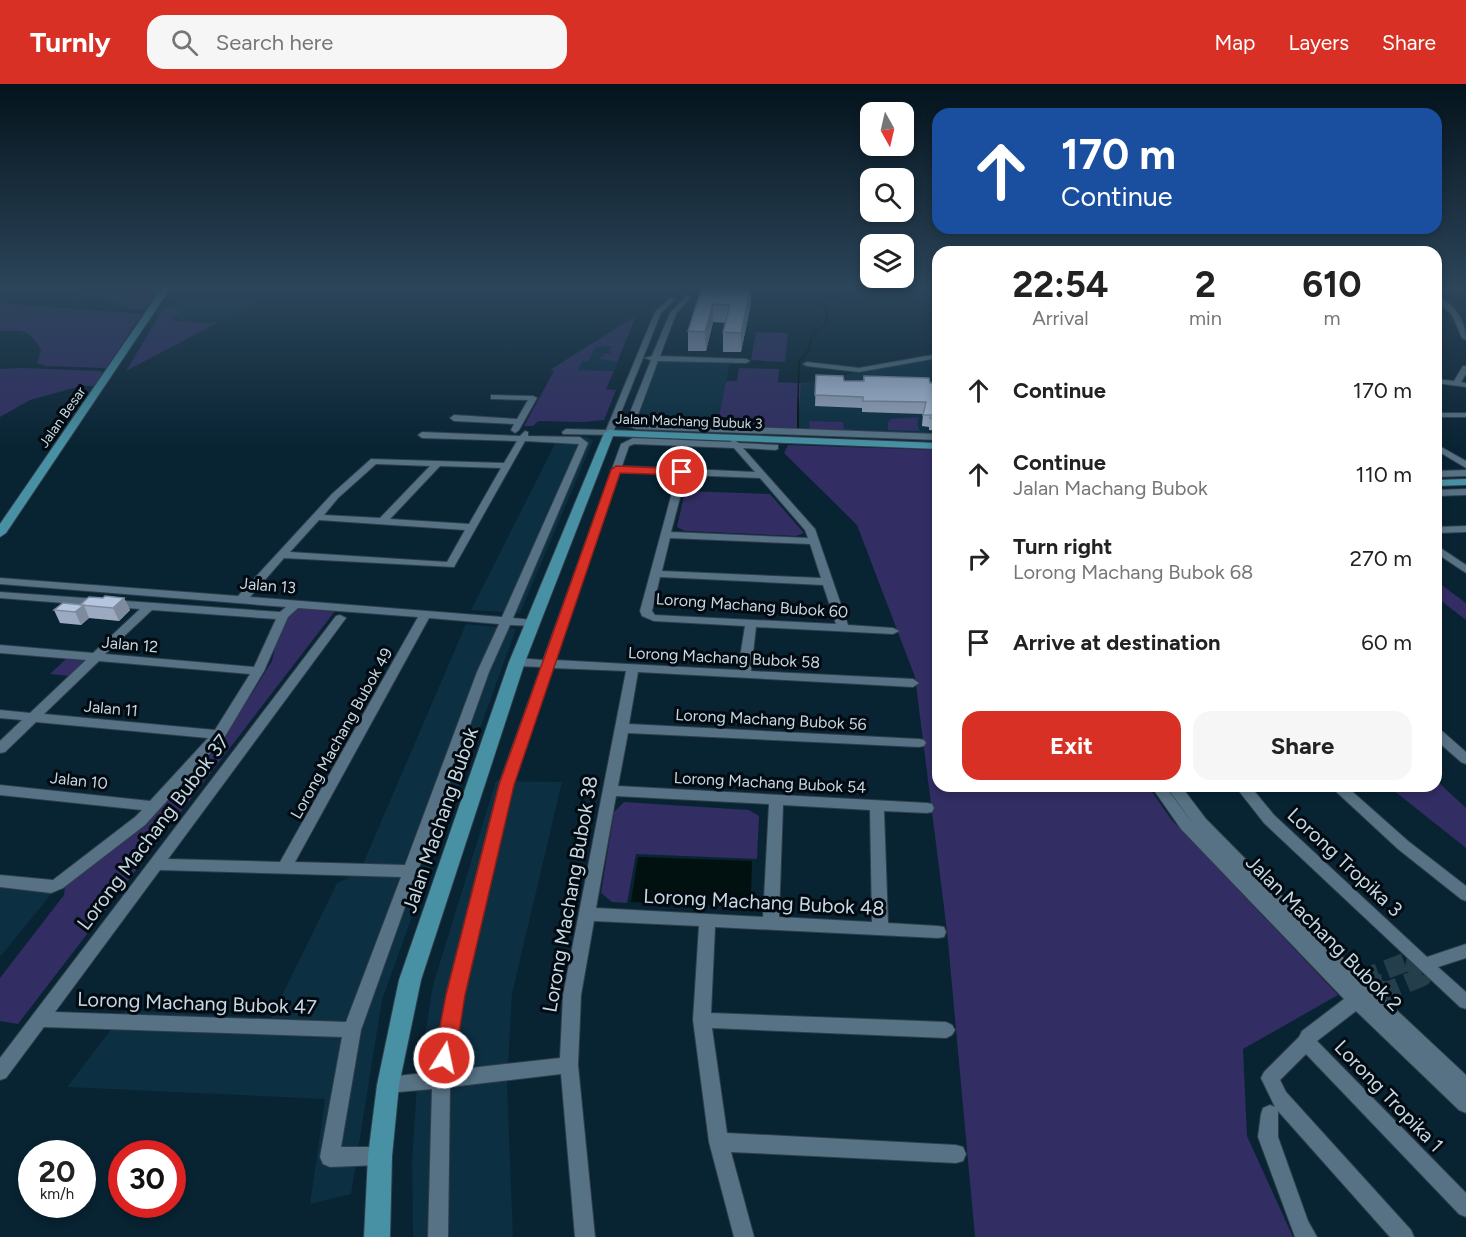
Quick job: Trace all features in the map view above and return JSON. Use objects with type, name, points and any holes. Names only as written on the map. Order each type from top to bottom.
[{"type":"main road","name":"Jalan Besar","points":[[0,533],[130,341]]},
{"type":"main road","name":"Jalan Machang Bubuk 3","points":[[609,433],[733,442],[837,438],[932,446]]},
{"type":"main road","name":"Jalan Machang Bubok","points":[[377,1237],[380,1156],[388,1085],[410,980],[525,663],[533,623],[609,433]]},
{"type":"main road","points":[[1442,483],[1466,482]]},
{"type":"street","points":[[609,433],[645,341]]},
{"type":"street","points":[[662,341],[631,420],[632,424],[770,439]]},
{"type":"street","points":[[807,364],[860,370],[932,357]]},
{"type":"street","points":[[638,358],[746,362]]},
{"type":"street","points":[[1456,384],[1466,368]]},
{"type":"street","points":[[1442,382],[1466,385]]},
{"type":"street","points":[[454,418],[517,426],[533,398],[494,397]]},
{"type":"street","points":[[1442,415],[1466,415]]},
{"type":"street","name":"Jalan Machang Bubuk 3","points":[[440,428],[517,426],[525,434],[609,433]]},
{"type":"street","points":[[282,555],[450,565],[525,434]]},
{"type":"street","points":[[380,1156],[330,1157],[352,1030],[483,672],[584,443],[580,440],[525,434],[422,435]]},
{"type":"street","points":[[837,438],[932,437]]},
{"type":"street","name":"Jalan Machang Bubuk 3","points":[[616,470],[625,444],[629,442],[733,442]]},
{"type":"street","points":[[733,442],[810,529],[843,628]]},
{"type":"street","points":[[1442,451],[1466,465]]},
{"type":"street","points":[[242,599],[335,496],[374,461],[507,466]]},
{"type":"street","points":[[382,522],[438,463]]},
{"type":"street","points":[[438,1237],[441,1079],[455,995],[507,781],[616,470],[764,475]]},
{"type":"street","name":"Lorong Machang Bubok 60","points":[[682,472],[646,611],[648,616],[893,631]]},
{"type":"street","points":[[1442,474],[1466,473]]},
{"type":"street","points":[[1442,493],[1466,492]]},
{"type":"street","points":[[315,518],[472,527]]},
{"type":"street","points":[[1442,530],[1466,529]]},
{"type":"street","points":[[666,535],[814,541]]},
{"type":"street","points":[[1442,552],[1466,570]]},
{"type":"street","points":[[655,574],[828,582]]},
{"type":"street","name":"Jalan 13","points":[[0,580],[533,623]]},
{"type":"street","points":[[0,595],[283,616]]},
{"type":"street","points":[[0,881],[51,887],[68,878],[140,821],[219,735],[258,671],[283,616],[296,603]]},
{"type":"street","points":[[0,749],[150,605]]},
{"type":"street","name":"Lorong Machang Bubok 49","points":[[285,867],[426,614]]},
{"type":"street","name":"Lorong Machang Bubok 37","points":[[0,1072],[340,618]]},
{"type":"street","points":[[744,674],[751,623]]},
{"type":"street","name":"Jalan 12","points":[[0,649],[258,671]]},
{"type":"street","name":"Lorong Machang Bubok 58","points":[[525,663],[913,683]]},
{"type":"street","name":"Lorong Machang Bubok 38","points":[[585,1237],[569,1065],[572,995],[633,668]]},
{"type":"street","name":"Jalan 11","points":[[0,714],[219,735]]},
{"type":"street","name":"Lorong Machang Bubok 56","points":[[622,728],[919,743]]},
{"type":"street","points":[[1442,738],[1466,759]]},
{"type":"street","name":"Jalan 10","points":[[0,790],[154,806]]},
{"type":"street","name":"Lorong Machang Bubok 54","points":[[610,791],[927,808]]},
{"type":"street","name":"Jalan Machang Bubok 2","points":[[1162,792],[1186,825],[1466,1087]]},
{"type":"street","name":"Jalan Machang Bubok 2","points":[[1178,792],[1201,823],[1365,994],[1466,1104]]},
{"type":"street","name":"Lorong Tropika 3","points":[[1247,792],[1269,819],[1466,1002]]},
{"type":"street","points":[[1344,792],[1403,845],[1466,895]]},
{"type":"street","points":[[771,924],[776,800]]},
{"type":"street","points":[[877,806],[880,929]]},
{"type":"street","points":[[156,864],[409,871]]},
{"type":"street","name":"Lorong Machang Bubok 48","points":[[588,914],[938,932]]},
{"type":"street","points":[[707,920],[702,1020],[719,1142],[744,1237]]},
{"type":"street","points":[[1424,965],[1466,951]]},
{"type":"street","points":[[1365,994],[1308,1037],[1306,1042],[1270,1078],[1273,1088],[1298,1121],[1404,1237]]},
{"type":"street","name":"Lorong Machang Bubok 47","points":[[40,1019],[352,1030]]},
{"type":"street","points":[[702,1020],[946,1030]]},
{"type":"street","name":"Lorong Tropika 1","points":[[1306,1042],[1466,1207]]},
{"type":"street","points":[[388,1085],[569,1065]]},
{"type":"street","points":[[1270,1114],[1268,1137],[1300,1227],[1307,1237]]},
{"type":"street","points":[[719,1142],[956,1154]]},
{"type":"shaded area","points":[[34,341],[124,341],[106,368],[45,366],[37,363],[41,350]]},
{"type":"shaded area","points":[[144,341],[183,341],[126,371]]},
{"type":"shaded area","points":[[596,341],[626,341],[614,371],[550,370]]},
{"type":"shaded area","points":[[596,341],[626,341],[617,362],[599,359],[605,356],[601,354],[610,354],[611,351],[604,350],[612,349],[611,346],[595,347],[589,361],[582,361],[578,370],[614,371],[606,389],[616,390],[604,420],[538,421],[533,426],[524,426],[554,371],[550,370]]},
{"type":"shaded area","points":[[754,341],[787,341],[785,362],[751,360]]},
{"type":"shaded area","points":[[932,359],[932,434],[798,429],[801,383]]},
{"type":"shaded area","points":[[657,360],[730,362],[717,426],[645,424],[638,421]]},
{"type":"shaded area","points":[[739,368],[779,369],[778,382],[772,382],[801,383],[798,429],[717,426],[726,381],[737,381]]},
{"type":"shaded area","points":[[0,369],[100,371],[103,373],[94,386],[81,386],[30,400],[0,417]]},
{"type":"shaded area","points":[[919,417],[917,425],[920,431],[888,430],[888,423],[891,419]]},
{"type":"shaded area","points":[[809,421],[843,422],[844,429],[883,432],[810,430]]},
{"type":"shaded area","points":[[559,436],[588,437],[593,441],[520,613],[471,610]]},
{"type":"shaded area","points":[[788,445],[932,450],[932,792],[1152,792],[1171,819],[1338,995],[1243,1049],[1247,1136],[1293,1237],[975,1237],[947,931],[915,677],[857,525],[784,453]]},
{"type":"shaded area","points":[[685,491],[770,494],[804,533],[796,536],[685,531],[677,527]]},
{"type":"shaded area","points":[[1442,585],[1466,603],[1466,620],[1442,602]]},
{"type":"shaded area","points":[[298,608],[335,611],[18,1024],[0,1021],[0,978],[64,895],[65,886],[113,845],[239,710],[272,661],[282,618]]},
{"type":"shaded area","points":[[466,624],[516,629],[382,1000],[351,1194],[310,1204],[325,1099],[67,1087],[126,1010],[271,1018],[337,883],[359,873]]},
{"type":"shaded area","points":[[68,657],[88,659],[70,676],[50,674]]},
{"type":"shaded area","points":[[496,781],[562,782],[512,994],[507,1084],[513,1237],[413,1237],[412,1162],[417,1084],[433,985]]},
{"type":"shaded area","points":[[1442,786],[1466,808],[1466,848],[1396,792],[1442,792]]},
{"type":"shaded area","points":[[624,802],[749,810],[759,816],[757,859],[636,854],[627,903],[612,902],[601,893],[614,812]]},
{"type":"shaded area","points":[[638,857],[752,861],[751,897],[739,906],[631,902]]},
{"type":"shaded area","points":[[0,886],[52,893],[0,957]]},
{"type":"building","points":[[816,375],[843,376],[844,381],[864,381],[864,376],[929,378],[932,383],[932,418],[930,418],[931,415],[923,415],[926,402],[863,401],[863,397],[815,395]]},
{"type":"building","points":[[105,596],[124,598],[113,608],[80,605],[89,597],[103,598]]},
{"type":"building","points":[[63,603],[84,605],[75,612],[54,610]]},
{"type":"waterway","points":[[798,400],[799,361],[808,351],[811,341]]},
{"type":"waterway","points":[[798,400],[798,429]]},
{"type":"tunnel","points":[[1406,962],[1424,965],[1422,977],[1388,991],[1373,989],[1372,975],[1406,962]]},
{"type":"route","points":[[444,1058],[455,995],[506,785],[616,470],[682,472]]}]
